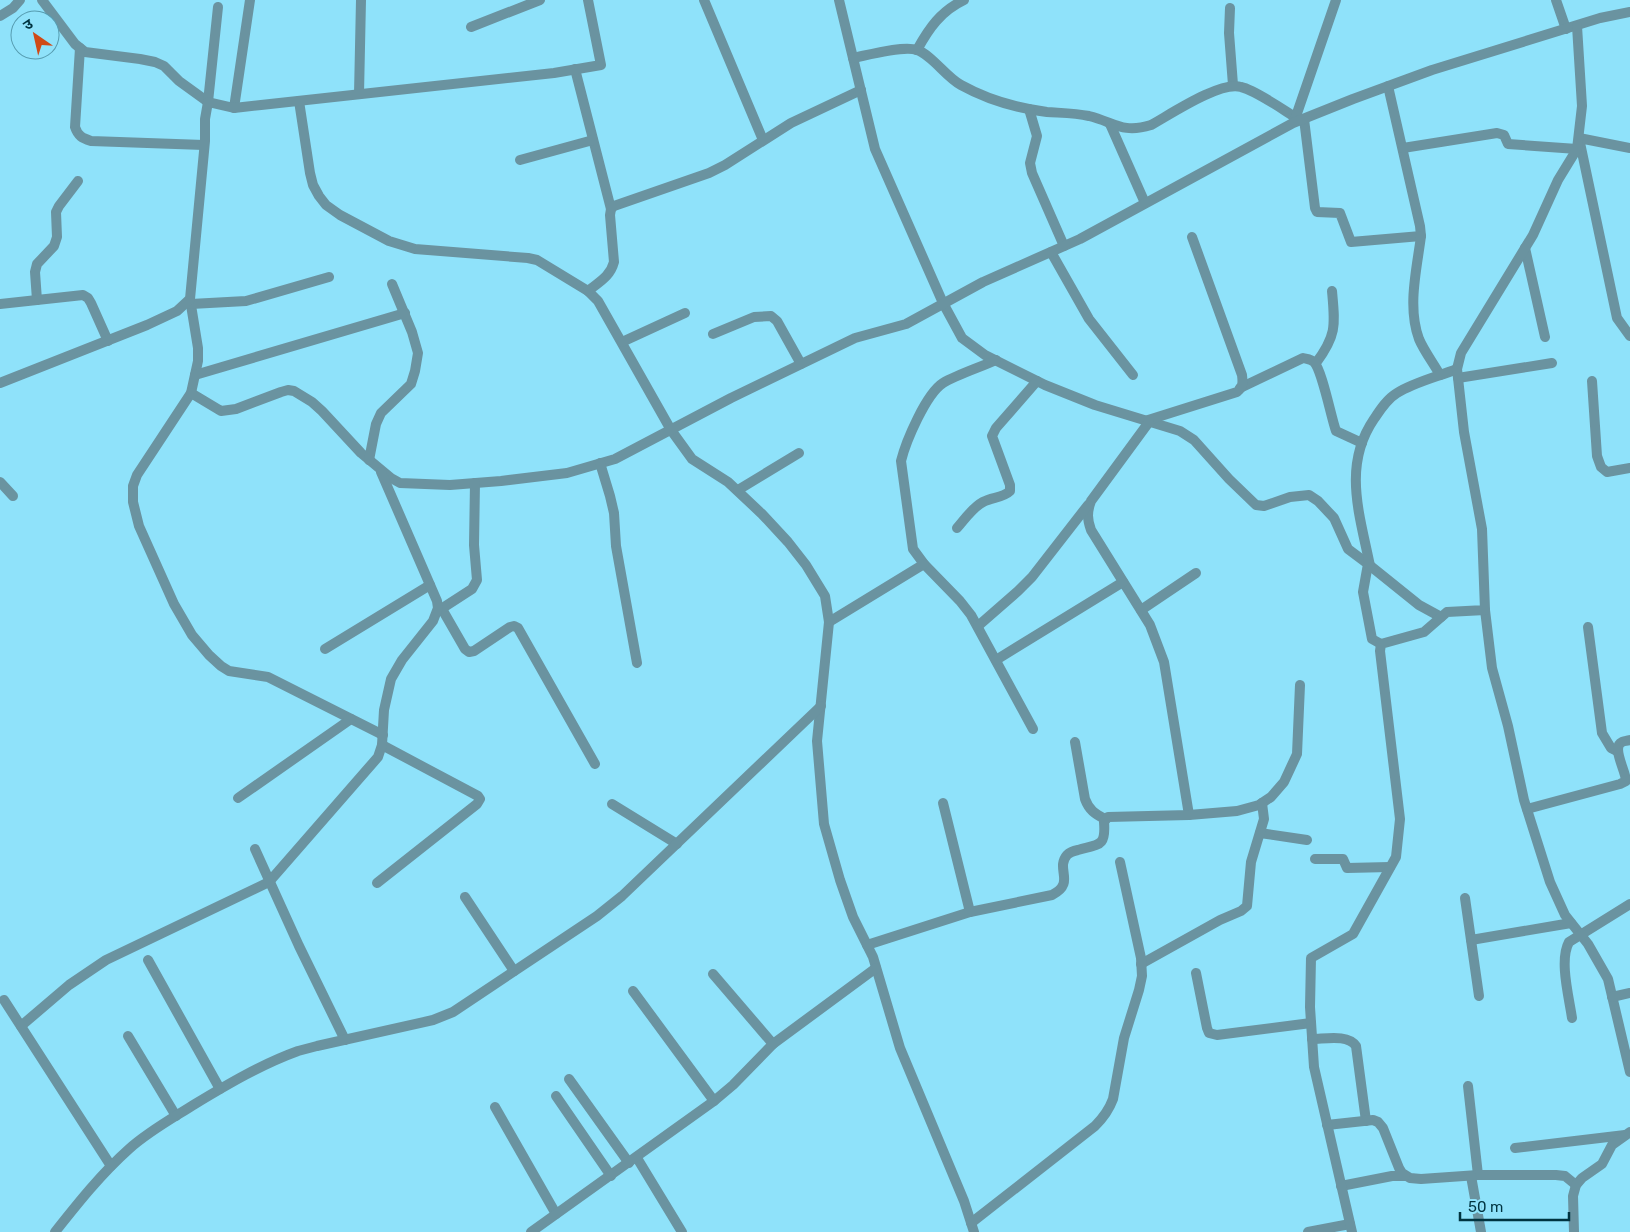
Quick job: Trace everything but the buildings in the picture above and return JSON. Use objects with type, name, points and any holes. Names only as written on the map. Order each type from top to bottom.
[{"type":"street","points":[[0,16],[13,8],[20,0]]},
{"type":"street","points":[[42,0],[75,44],[85,52],[155,62],[164,66],[179,81],[208,102],[234,108],[575,70],[601,65],[588,0]]},
{"type":"street","points":[[234,108],[250,0]]},
{"type":"street","points":[[359,94],[361,0]]},
{"type":"street","points":[[471,27],[540,0]]},
{"type":"street","points":[[704,0],[763,140]]},
{"type":"street","points":[[840,0],[875,149],[943,303],[962,338],[985,355],[1037,381],[1095,405],[1180,432],[1194,440],[1256,505],[1264,506],[1290,498],[1309,496],[1318,501],[1334,518],[1348,549],[1419,605],[1441,617]]},
{"type":"street","points":[[917,50],[937,19],[952,6],[964,0]]},
{"type":"street","points":[[1336,0],[1297,120],[1315,208],[1317,212],[1340,213],[1351,242],[1421,236]]},
{"type":"street","points":[[1556,0],[1566,29]]},
{"type":"street","points":[[218,7],[205,118],[190,302],[198,348],[198,361],[191,393],[137,475],[133,486],[133,502],[139,526],[174,604],[192,635],[209,656],[229,671],[268,677],[351,719],[382,740],[478,796],[480,799],[477,804],[377,883]]},
{"type":"street","points":[[1230,8],[1229,33],[1233,85]]},
{"type":"street","points":[[191,393],[221,410],[236,409],[281,392],[294,391],[312,402],[369,460],[381,471],[400,483],[450,485],[567,473],[615,459],[731,398],[855,338],[906,324],[983,282],[1064,246],[1297,120],[1432,70],[1600,18],[1630,12]]},
{"type":"street","points":[[1577,26],[1582,106],[1577,149],[1558,180],[1533,235],[1461,353],[1457,374],[1464,432],[1482,529],[1485,610],[1492,668],[1527,809],[1550,882],[1565,915],[1588,944],[1608,979],[1630,1072]]},
{"type":"street","points":[[80,48],[74,127],[77,134],[82,138],[91,141],[204,145]]},
{"type":"street","points":[[853,58],[906,48],[917,50],[958,84],[993,100],[1029,109],[1089,116],[1130,129],[1151,126],[1216,90],[1233,85],[1244,87],[1297,120]]},
{"type":"street","points":[[575,70],[611,209],[614,262],[609,275],[588,291]]},
{"type":"street","points":[[1388,86],[1420,226],[1421,236],[1414,290],[1415,326],[1420,340],[1440,376]]},
{"type":"street","points":[[611,209],[614,206],[709,173],[725,165],[791,122],[861,90]]},
{"type":"street","points":[[299,101],[313,185],[326,205],[340,215],[389,241],[414,249],[537,260],[588,291],[598,301],[671,430],[692,459],[728,482],[762,514],[788,542],[825,596],[829,622],[817,741],[824,824],[850,908],[876,968],[900,1048],[964,1201],[972,1227],[1095,1126],[1105,1116],[1113,1099],[1124,1038],[1142,976],[1120,862]]},
{"type":"street","points":[[1029,109],[1037,136],[1030,163],[1032,173],[1064,246]]},
{"type":"street","points":[[1110,124],[1145,203]]},
{"type":"street","points":[[1403,148],[1497,133],[1504,135],[1508,144],[1577,149]]},
{"type":"street","points":[[1579,138],[1630,148]]},
{"type":"street","points":[[1579,138],[1617,318],[1630,336]]},
{"type":"street","points":[[520,160],[594,140]]},
{"type":"street","points":[[37,300],[35,272],[37,264],[54,246],[57,237],[56,212],[78,181]]},
{"type":"street","points":[[978,626],[1032,577],[1147,422],[1237,392],[1243,383],[1242,375],[1192,237]]},
{"type":"street","points":[[1525,248],[1545,337]]},
{"type":"street","points":[[1051,252],[1089,319],[1133,375]]},
{"type":"street","points":[[0,384],[147,326],[190,302],[246,301],[329,277]]},
{"type":"street","points":[[369,460],[376,424],[381,414],[411,384],[418,353],[412,332],[392,284]]},
{"type":"street","points":[[1316,363],[1326,350],[1335,325],[1332,291]]},
{"type":"street","points":[[0,304],[83,295],[88,298],[108,341]]},
{"type":"street","points":[[195,375],[404,313]]},
{"type":"street","points":[[622,342],[685,313]]},
{"type":"street","points":[[713,334],[754,317],[771,316],[777,321],[801,364]]},
{"type":"street","points":[[1240,388],[1303,358],[1312,360],[1316,363],[1336,431],[1362,443]]},
{"type":"street","points":[[996,360],[943,383],[934,391],[927,400],[901,461],[913,549],[924,564],[960,601],[978,626],[1033,728]]},
{"type":"street","points":[[1485,610],[1446,612],[1424,632],[1381,644],[1372,639],[1363,592],[1369,565],[1356,491],[1355,473],[1358,454],[1368,427],[1380,409],[1395,394],[1409,387],[1440,376],[1552,363]]},
{"type":"street","points":[[957,528],[974,508],[1010,491],[1010,485],[992,436],[996,428],[1037,381]]},
{"type":"street","points":[[1592,381],[1597,456],[1601,467],[1607,472],[1630,468]]},
{"type":"street","points":[[738,490],[799,453]]},
{"type":"street","points":[[600,463],[614,513],[616,546],[637,663]]},
{"type":"street","points":[[381,471],[437,601],[438,608],[465,649],[469,652],[474,651],[510,627],[518,628],[595,764]]},
{"type":"street","points":[[0,482],[13,496]]},
{"type":"street","points":[[21,1026],[69,985],[106,960],[269,882],[378,757],[382,740],[384,710],[391,679],[402,660],[440,610],[472,589],[477,580],[474,545],[475,483]]},
{"type":"street","points":[[1090,501],[1087,520],[1091,530],[1150,625],[1164,662],[1188,815]]},
{"type":"street","points":[[829,622],[924,564]]},
{"type":"street","points":[[1140,610],[1196,573]]},
{"type":"street","points":[[996,660],[1123,582]]},
{"type":"street","points":[[325,649],[430,585]]},
{"type":"street","points":[[1588,627],[1602,733],[1612,748],[1617,751]]},
{"type":"street","points":[[1308,1232],[1351,1228],[1317,1082],[1311,1023],[1311,958],[1353,934],[1396,857],[1400,819],[1381,660],[1381,644]]},
{"type":"street","points":[[1075,742],[1084,799],[1094,813],[1105,819],[1108,817],[1188,815],[1237,811],[1262,803],[1272,797],[1284,782],[1297,754],[1300,685]]},
{"type":"street","points":[[55,1232],[84,1195],[130,1148],[160,1125],[220,1089],[283,1057],[317,1046],[445,1016],[597,916],[622,896],[820,706]]},
{"type":"street","points":[[238,798],[351,719]]},
{"type":"street","points":[[1527,809],[1626,781],[1617,751],[1618,746],[1622,742],[1630,740]]},
{"type":"street","points":[[943,803],[970,912]]},
{"type":"street","points":[[1141,964],[1220,920],[1245,909],[1248,902],[1251,862],[1264,819],[1262,803]]},
{"type":"street","points":[[612,804],[677,844]]},
{"type":"street","points":[[867,945],[970,912],[1052,895],[1063,887],[1065,881],[1063,862],[1066,857],[1070,852],[1099,844],[1105,836],[1105,819]]},
{"type":"street","points":[[1260,833],[1307,840]]},
{"type":"street","points":[[255,850],[345,1040]]},
{"type":"street","points":[[1315,859],[1343,859],[1347,868],[1390,867]]},
{"type":"street","points":[[465,897],[514,971]]},
{"type":"street","points":[[1465,898],[1479,996]]},
{"type":"street","points":[[1572,1018],[1564,954],[1569,942],[1630,904]]},
{"type":"street","points":[[1471,940],[1571,923]]},
{"type":"street","points":[[148,960],[220,1089]]},
{"type":"street","points":[[532,1232],[714,1102],[773,1044],[876,968]]},
{"type":"street","points":[[1196,973],[1206,1028],[1209,1033],[1216,1035],[1311,1023]]},
{"type":"street","points":[[713,974],[773,1044]]},
{"type":"street","points":[[633,991],[714,1102]]},
{"type":"street","points":[[1612,997],[1630,992]]},
{"type":"street","points":[[4,1000],[111,1166]]},
{"type":"street","points":[[128,1036],[176,1116]]},
{"type":"street","points":[[1312,1039],[1347,1039],[1356,1046],[1366,1121]]},
{"type":"street","points":[[569,1079],[633,1160],[682,1232]]},
{"type":"street","points":[[1468,1086],[1480,1232]]},
{"type":"street","points":[[556,1096],[611,1176]]},
{"type":"street","points":[[495,1107],[556,1214]]},
{"type":"street","points":[[1327,1125],[1372,1120],[1381,1124],[1399,1168],[1405,1176]]},
{"type":"street","points":[[1515,1148],[1628,1134]]},
{"type":"street","points":[[1574,1232],[1573,1196],[1576,1185],[1582,1178],[1602,1164],[1612,1145],[1628,1134]]},
{"type":"street","points":[[1341,1186],[1392,1176],[1421,1179],[1556,1175],[1565,1176],[1576,1185]]}]
